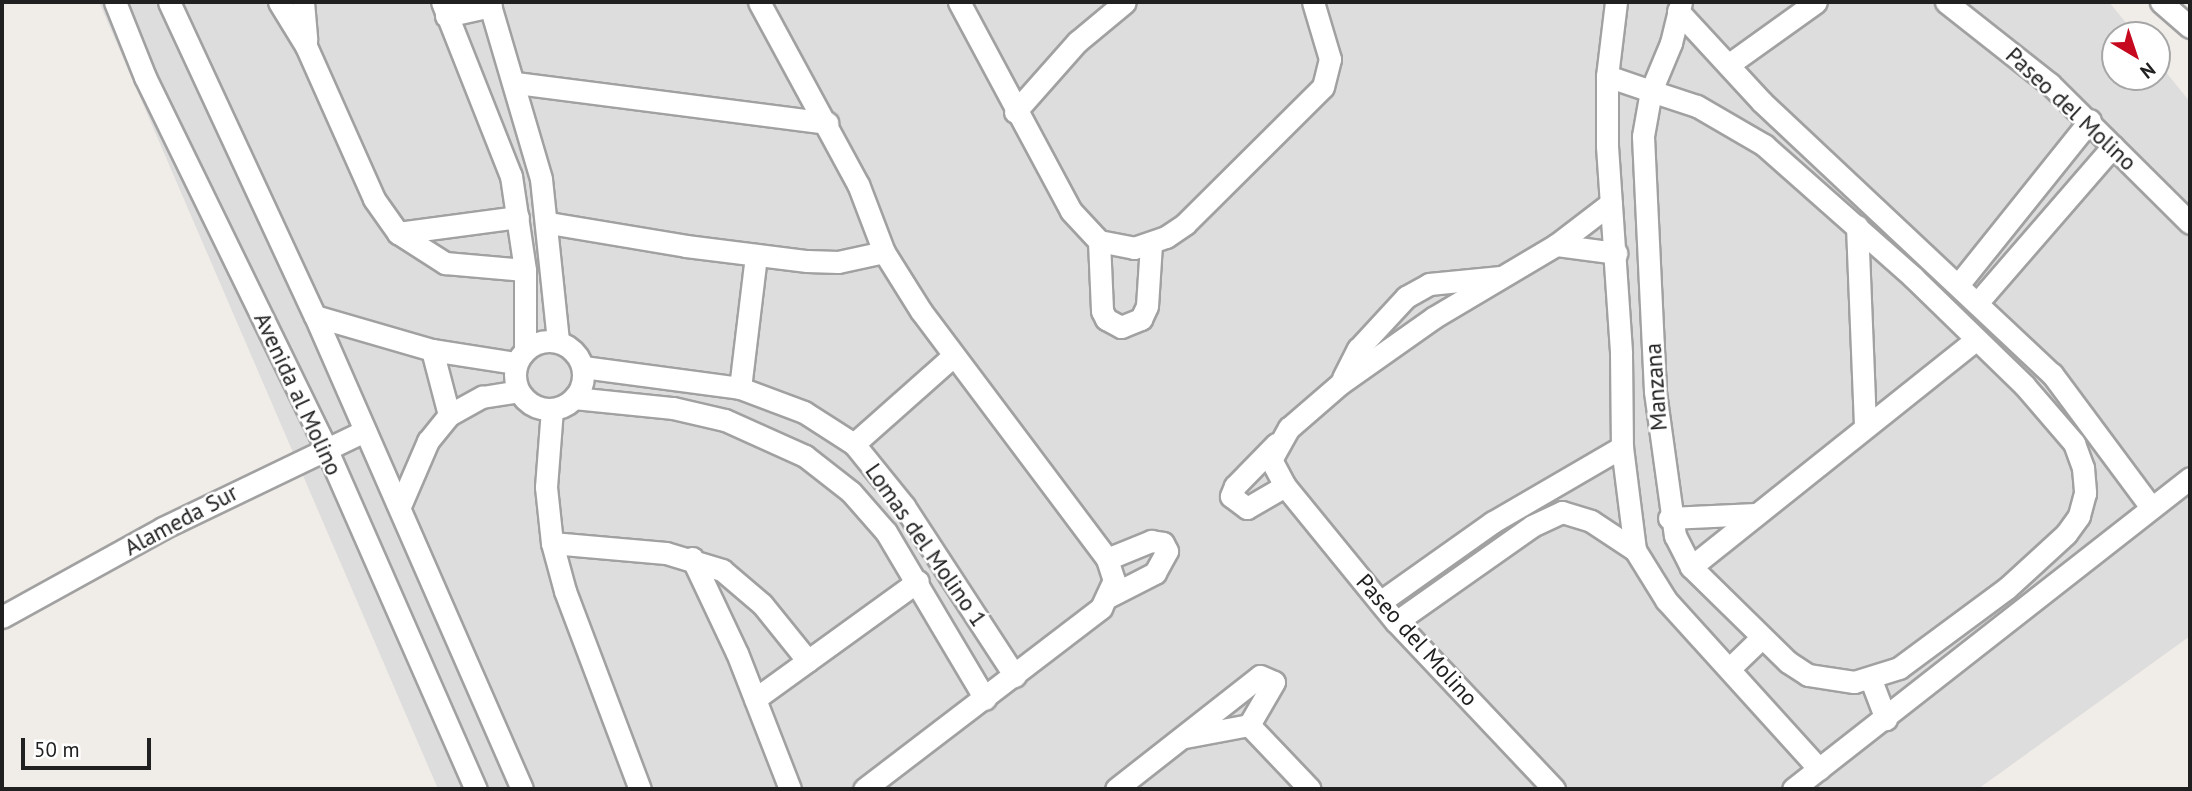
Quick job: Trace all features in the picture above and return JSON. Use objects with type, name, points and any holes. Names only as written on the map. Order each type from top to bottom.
[{"type":"street","name":"Avenida al Molino","points":[[115,2],[145,77],[326,448],[476,789]]},
{"type":"street","name":"Avenida al Molino","points":[[169,2],[315,316],[522,789]]},
{"type":"street","points":[[279,2],[306,46],[374,199],[398,233],[445,263],[524,270]]},
{"type":"street","points":[[303,2],[306,46]]},
{"type":"street","points":[[759,2],[858,184],[884,252],[953,356],[1000,412],[1107,559],[1114,580],[1110,596]]},
{"type":"street","points":[[959,2],[1014,112],[1070,211],[1099,241],[1134,248],[1151,244],[1185,224],[1323,87],[1330,59],[1313,2]]},
{"type":"street","points":[[1014,112],[1077,42],[1125,2]]},
{"type":"street","points":[[1615,2],[1607,76],[1611,203],[1621,354],[1622,447],[1635,550],[1666,600],[1819,769]]},
{"type":"street","points":[[1728,65],[1816,2]]},
{"type":"street","name":"Paseo del Molino","points":[[1946,2],[2090,120],[2190,223]]},
{"type":"street","points":[[2161,2],[2190,27]]},
{"type":"street","points":[[315,316],[432,350],[521,356],[540,341],[558,341],[578,355],[583,367],[580,389],[574,398],[552,409],[532,405],[518,391],[521,356],[524,270],[518,217],[504,153],[444,9],[490,4],[516,83],[549,223],[558,341]]},
{"type":"street","points":[[1679,7],[1728,65],[1978,302],[2074,400],[2150,506]]},
{"type":"street","name":"Manzana","points":[[1679,7],[1651,92],[1643,136],[1652,351],[1669,517],[1691,567],[1760,639],[1808,674],[1862,681]]},
{"type":"street","points":[[1607,76],[1697,106],[1738,127],[1885,251],[2053,415],[2074,443],[2083,468],[2085,492],[2079,516],[2049,551],[2007,588],[1899,668],[1862,681],[1886,719]]},
{"type":"street","points":[[516,83],[827,124]]},
{"type":"street","points":[[1958,285],[2090,120]]},
{"type":"street","points":[[1978,302],[2113,146]]},
{"type":"street","points":[[1285,486],[1247,508],[1231,496],[1243,476],[1341,383],[1433,318],[1507,277],[1556,245],[1611,203]]},
{"type":"street","points":[[398,233],[518,217]]},
{"type":"street","points":[[549,223],[756,255],[838,262],[884,252]]},
{"type":"street","points":[[1857,226],[1866,425]]},
{"type":"street","points":[[1885,251],[1902,232]]},
{"type":"street","points":[[1099,241],[1102,312],[1106,319],[1121,327],[1141,319],[1147,306],[1151,244]]},
{"type":"street","points":[[1556,245],[1616,253]]},
{"type":"street","points":[[740,388],[756,255]]},
{"type":"street","points":[[1341,383],[1358,349],[1406,297],[1429,284],[1507,277]]},
{"type":"street","points":[[1691,567],[1866,425],[1975,341]]},
{"type":"street","points":[[432,350],[449,415]]},
{"type":"street","points":[[1621,354],[1652,351]]},
{"type":"street","points":[[854,443],[953,356]]},
{"type":"street","name":"Lomas del Molino 1","points":[[583,367],[740,388],[804,412],[854,443],[904,506],[1015,676]]},
{"type":"street","points":[[400,506],[428,441],[449,415],[482,397],[518,391]]},
{"type":"street","name":"Lomas del Molino 1","points":[[574,398],[673,408],[725,420],[804,456],[850,492],[886,532],[918,581],[985,699]]},
{"type":"street","points":[[2053,415],[2074,400]]},
{"type":"street","points":[[552,409],[546,487],[552,544],[565,591],[640,789]]},
{"type":"street","name":"Alameda Sur","points":[[2,617],[163,528],[365,430]]},
{"type":"street","name":"Paseo del Molino","points":[[1276,444],[1271,460],[1285,486],[1396,622],[1554,789]]},
{"type":"street","points":[[1380,602],[1553,485],[1622,447]]},
{"type":"street","points":[[1793,789],[1886,719],[2150,506],[2190,478]]},
{"type":"street","points":[[1553,485],[1562,512]]},
{"type":"street","points":[[1396,622],[1532,526],[1562,512],[1591,521],[1635,550]]},
{"type":"street","points":[[1669,517],[1756,514]]},
{"type":"street","points":[[864,789],[1015,676],[1110,596],[1156,573],[1167,551],[1163,542],[1151,541],[1107,559]]},
{"type":"street","points":[[552,544],[692,558],[722,570],[741,586],[808,661]]},
{"type":"street","points":[[692,558],[755,699],[790,789]]},
{"type":"street","points":[[755,699],[918,581]]},
{"type":"street","points":[[2007,588],[2023,610]]},
{"type":"street","points":[[1730,668],[1760,639]]},
{"type":"street","points":[[1124,787],[1185,737],[1266,675],[1274,687],[1249,725],[1185,737]]},
{"type":"street","points":[[1249,725],[1310,789]]},
{"type":"shaded area","points":[[99,2],[2109,2],[2125,21],[2101,21],[2101,91],[2171,91],[2171,78],[2190,102],[2190,636],[1978,789],[438,789]]}]
